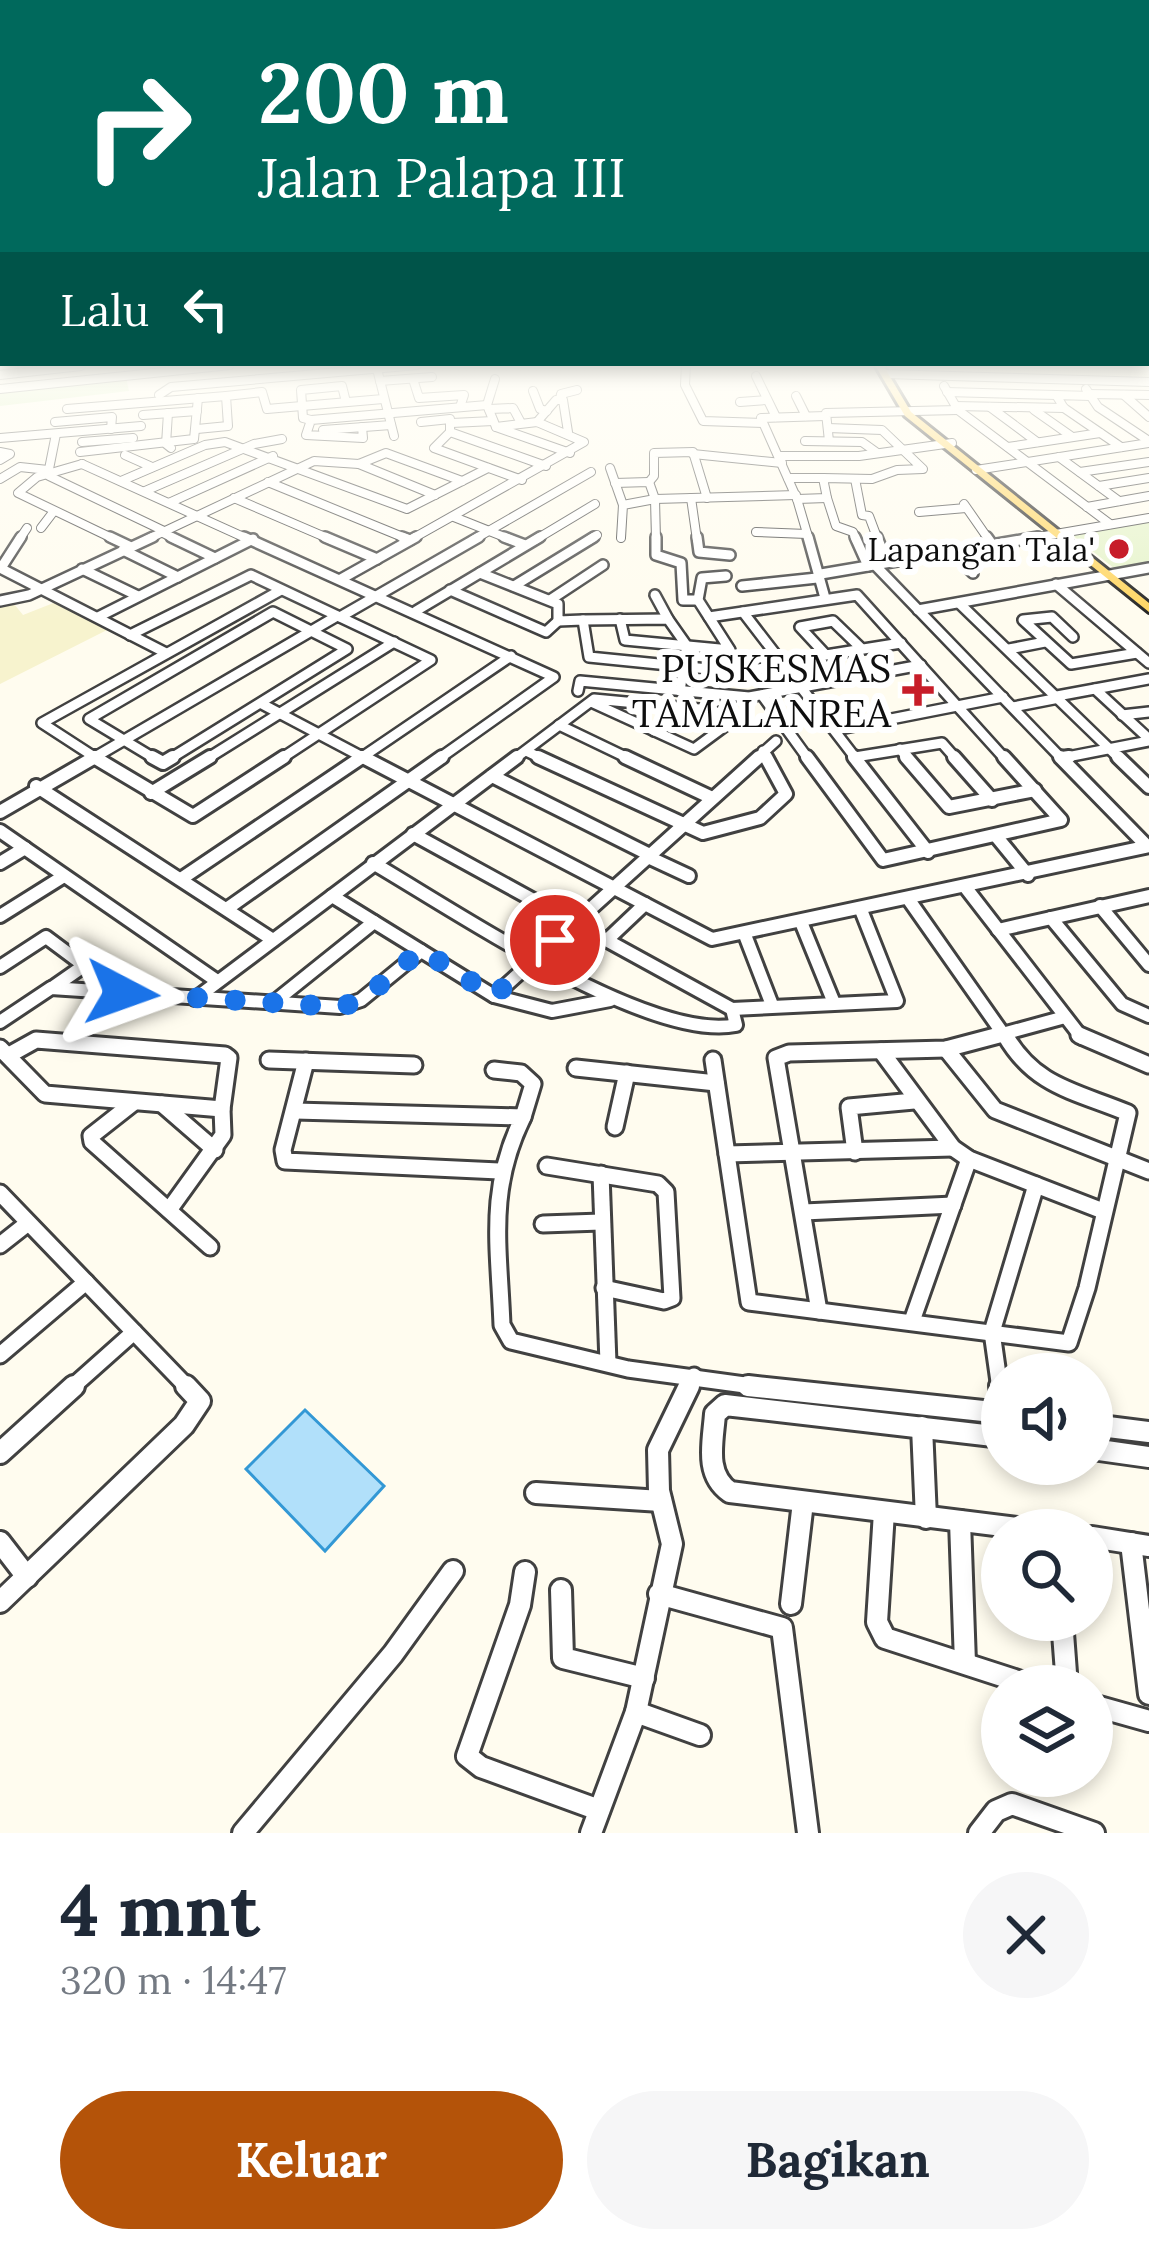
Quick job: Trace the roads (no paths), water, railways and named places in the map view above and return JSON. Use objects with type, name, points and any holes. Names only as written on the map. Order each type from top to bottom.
[{"type":"main road","points":[[957,451],[1149,609]]},
{"type":"main road","points":[[1111,574],[1149,600]]},
{"type":"street","points":[[48,472],[53,451]]},
{"type":"street","points":[[94,451],[32,479],[18,493],[178,577]]},
{"type":"street","points":[[178,451],[183,454]]},
{"type":"street","points":[[121,481],[193,451]]},
{"type":"street","points":[[146,491],[237,451]]},
{"type":"street","points":[[256,451],[404,508],[488,468]]},
{"type":"street","points":[[354,451],[358,464]]},
{"type":"street","points":[[442,451],[522,480]]},
{"type":"street","points":[[510,451],[546,466]]},
{"type":"street","points":[[565,451],[570,453]]},
{"type":"street","points":[[341,579],[573,451]]},
{"type":"street","points":[[776,451],[796,497],[825,598]]},
{"type":"street","points":[[649,482],[654,476],[654,453],[781,460],[889,451]]},
{"type":"street","points":[[788,478],[855,479],[919,472],[923,467],[905,451]]},
{"type":"street","points":[[1013,451],[1110,524]]},
{"type":"street","points":[[980,469],[1099,451]]},
{"type":"street","points":[[82,453],[121,481],[554,676],[228,908]]},
{"type":"street","points":[[358,464],[389,454],[462,481]]},
{"type":"street","points":[[693,454],[706,498]]},
{"type":"street","points":[[125,455],[152,467]]},
{"type":"street","points":[[426,468],[452,455]]},
{"type":"street","points":[[171,502],[273,456]]},
{"type":"street","points":[[0,601],[43,589],[299,467],[312,456],[358,464],[435,495]]},
{"type":"street","points":[[1059,457],[1119,501]]},
{"type":"street","points":[[1080,472],[1147,464]]},
{"type":"street","points":[[0,478],[20,467],[48,472],[215,558]]},
{"type":"street","points":[[610,468],[623,505],[621,538]]},
{"type":"street","points":[[908,471],[909,483]]},
{"type":"street","points":[[0,809],[591,472]]},
{"type":"street","points":[[823,478],[838,529],[854,532],[871,565],[1147,845]]},
{"type":"street","points":[[1099,486],[1149,478]]},
{"type":"street","points":[[855,479],[862,514],[869,517],[887,562]]},
{"type":"street","points":[[268,482],[410,540]]},
{"type":"street","points":[[615,482],[649,482]]},
{"type":"street","points":[[649,482],[655,500],[656,555],[681,563],[683,600]]},
{"type":"street","points":[[1087,507],[1149,496]]},
{"type":"street","points":[[234,497],[377,559]]},
{"type":"street","points":[[691,498],[699,552],[730,555]]},
{"type":"street","points":[[623,505],[691,498],[827,498]]},
{"type":"street","points":[[416,611],[595,504]]},
{"type":"street","points":[[920,512],[965,506],[992,544]]},
{"type":"street","points":[[40,528],[54,511]]},
{"type":"street","points":[[454,517],[525,545]]},
{"type":"street","points":[[742,586],[1149,518]]},
{"type":"street","points":[[27,528],[1,568],[166,653]]},
{"type":"street","points":[[756,532],[807,534]]},
{"type":"street","points":[[514,586],[597,535]]},
{"type":"street","points":[[98,617],[253,539]]},
{"type":"street","points":[[952,552],[973,573]]},
{"type":"street","points":[[550,600],[603,565]]},
{"type":"street","points":[[82,568],[138,596]]},
{"type":"street","points":[[918,610],[1149,568]]},
{"type":"street","points":[[450,590],[550,632],[558,622],[560,608],[550,600],[480,573]]},
{"type":"street","points":[[130,635],[248,574],[431,660],[194,816],[44,727],[43,721],[281,590]]},
{"type":"street","points":[[620,619],[625,640],[730,649],[698,601],[702,578],[726,576]]},
{"type":"street","points":[[1056,584],[1149,663]]},
{"type":"street","points":[[709,617],[847,595],[862,599],[1061,820],[881,859],[762,695]]},
{"type":"street","points":[[680,691],[687,646],[657,599],[698,601]]},
{"type":"street","points":[[959,603],[1149,787]]},
{"type":"street","points":[[273,612],[316,627],[344,645],[345,651],[262,704],[163,763],[91,720],[91,715],[273,612]]},
{"type":"street","points":[[743,612],[928,852]]},
{"type":"street","points":[[1073,637],[1052,617],[1023,620],[1070,664],[1137,652]]},
{"type":"street","points":[[558,622],[668,619]]},
{"type":"street","points":[[584,620],[588,657],[738,672],[784,664]]},
{"type":"street","points":[[862,649],[836,622],[800,628],[820,652],[832,654],[901,643]]},
{"type":"street","points":[[151,793],[394,642]]},
{"type":"street","points":[[1009,649],[1045,642]]},
{"type":"street","points":[[182,879],[511,656]]},
{"type":"street","points":[[578,691],[580,681],[762,695],[921,665]]},
{"type":"street","points":[[836,730],[960,706],[1058,698],[1149,679]]},
{"type":"street","points":[[1095,689],[1149,741]]},
{"type":"street","points":[[195,999],[590,702],[682,708],[736,718],[697,748],[590,702]]},
{"type":"street","points":[[262,704],[709,939],[966,888],[1147,845]]},
{"type":"street","points":[[654,731],[682,708]]},
{"type":"street","points":[[1122,715],[1149,712]]},
{"type":"street","points":[[559,725],[710,796]]},
{"type":"street","points":[[494,996],[776,740]]},
{"type":"street","points":[[1062,758],[1149,741]]},
{"type":"street","points":[[855,758],[941,743],[992,800]]},
{"type":"street","points":[[900,748],[949,807],[1036,790]]},
{"type":"street","points":[[526,751],[704,833],[758,819],[786,792],[764,752]]},
{"type":"street","points":[[492,776],[689,876]]},
{"type":"street","points":[[38,787],[273,940]]},
{"type":"street","points":[[0,831],[217,981]]},
{"type":"street","points":[[413,834],[732,1009],[894,1002],[898,997],[861,910]]},
{"type":"street","points":[[996,836],[1028,874]]},
{"type":"street","points":[[0,863],[25,848]]},
{"type":"street","points":[[373,863],[610,1000],[721,1029],[736,1025],[732,1009]]},
{"type":"street","points":[[0,916],[64,876]]},
{"type":"street","points":[[966,888],[1088,1043],[1149,1065]]},
{"type":"street","points":[[332,896],[519,1008],[584,1010],[610,1000]]},
{"type":"street","points":[[998,930],[1149,896]]},
{"type":"street","points":[[712,1060],[747,1298],[758,1305],[1067,1344],[1087,1288],[1127,1113],[1031,1073],[909,900]]},
{"type":"street","points":[[607,940],[645,904]]},
{"type":"street","points":[[1100,906],[1149,965]]},
{"type":"street","points":[[1051,918],[1122,1004],[1149,1016]]},
{"type":"street","points":[[272,1004],[374,922]]},
{"type":"street","points":[[801,922],[834,1003]]},
{"type":"street","points":[[745,935],[772,1005]]},
{"type":"street","points":[[0,967],[46,937],[122,993]]},
{"type":"street","points":[[51,988],[351,1005],[421,950]]},
{"type":"street","points":[[0,1022],[85,965]]},
{"type":"street","points":[[819,1311],[776,1058],[789,1053],[946,1049],[1064,1017]]},
{"type":"street","points":[[169,1210],[223,1135],[229,1058],[37,1040],[4,1051],[45,1094],[222,1108]]},
{"type":"street","points":[[946,1049],[995,1109],[1149,1171]]},
{"type":"street","points":[[881,1052],[949,1144],[969,1159],[1103,1211]]},
{"type":"street","points":[[269,1060],[414,1065]]},
{"type":"street","points":[[306,1061],[283,1150],[285,1161],[499,1171]]},
{"type":"street","points":[[576,1068],[716,1083]]},
{"type":"street","points":[[494,1070],[521,1073],[533,1084],[499,1171],[496,1235],[505,1333],[520,1344],[694,1376],[981,1410]]},
{"type":"street","points":[[615,1127],[628,1073]]},
{"type":"street","points":[[855,1152],[849,1107],[914,1101]]},
{"type":"street","points":[[134,1102],[92,1136],[92,1142],[210,1247]]},
{"type":"street","points":[[161,1104],[214,1150]]},
{"type":"street","points":[[296,1111],[523,1117]]},
{"type":"street","points":[[727,1154],[855,1152],[949,1144]]},
{"type":"street","points":[[912,1321],[969,1159]]},
{"type":"street","points":[[548,1166],[658,1184],[665,1190],[673,1295],[668,1301],[604,1288]]},
{"type":"street","points":[[601,1174],[608,1363]]},
{"type":"street","points":[[995,1353],[992,1332],[1036,1185]]},
{"type":"street","points":[[0,1193],[197,1392],[200,1406],[0,1602]]},
{"type":"street","points":[[803,1212],[953,1205]]},
{"type":"street","points":[[0,1245],[28,1222]]},
{"type":"street","points":[[543,1224],[601,1222]]},
{"type":"street","points":[[0,1354],[86,1282]]},
{"type":"street","points":[[0,1453],[134,1332]]},
{"type":"street","points":[[591,1833],[636,1712],[672,1544],[661,1501],[658,1450],[694,1376]]},
{"type":"street","points":[[981,1434],[730,1405],[718,1408],[713,1473],[718,1485],[730,1492],[981,1524]]},
{"type":"street","points":[[922,1426],[926,1518]]},
{"type":"street","points":[[1113,1428],[1149,1432]]},
{"type":"street","points":[[1113,1452],[1149,1457]]},
{"type":"street","points":[[536,1493],[661,1501]]},
{"type":"street","points":[[791,1604],[803,1502]]},
{"type":"street","points":[[884,1512],[880,1631],[901,1645],[981,1668]]},
{"type":"street","points":[[960,1521],[965,1663]]},
{"type":"street","points":[[0,1542],[27,1576]]},
{"type":"street","points":[[1140,1544],[1149,1694]]},
{"type":"street","points":[[243,1833],[394,1654],[453,1571]]},
{"type":"street","points":[[526,1572],[520,1605],[468,1758],[599,1810]]},
{"type":"street","points":[[561,1590],[563,1658],[644,1678]]},
{"type":"street","points":[[659,1594],[782,1628],[808,1833]]},
{"type":"street","points":[[1113,1711],[1149,1721]]},
{"type":"street","points":[[636,1712],[700,1735]]},
{"type":"street","points":[[979,1833],[995,1810],[1012,1804],[1094,1833]]},
{"type":"water","points":[[305,1410],[384,1486],[325,1551],[246,1469]]},
{"type":"place","name":"Lapangan Tala'","points":[[1119,549]]},
{"type":"place","name":"PUSKESMAS TAMALANREA","points":[[918,690]]}]
